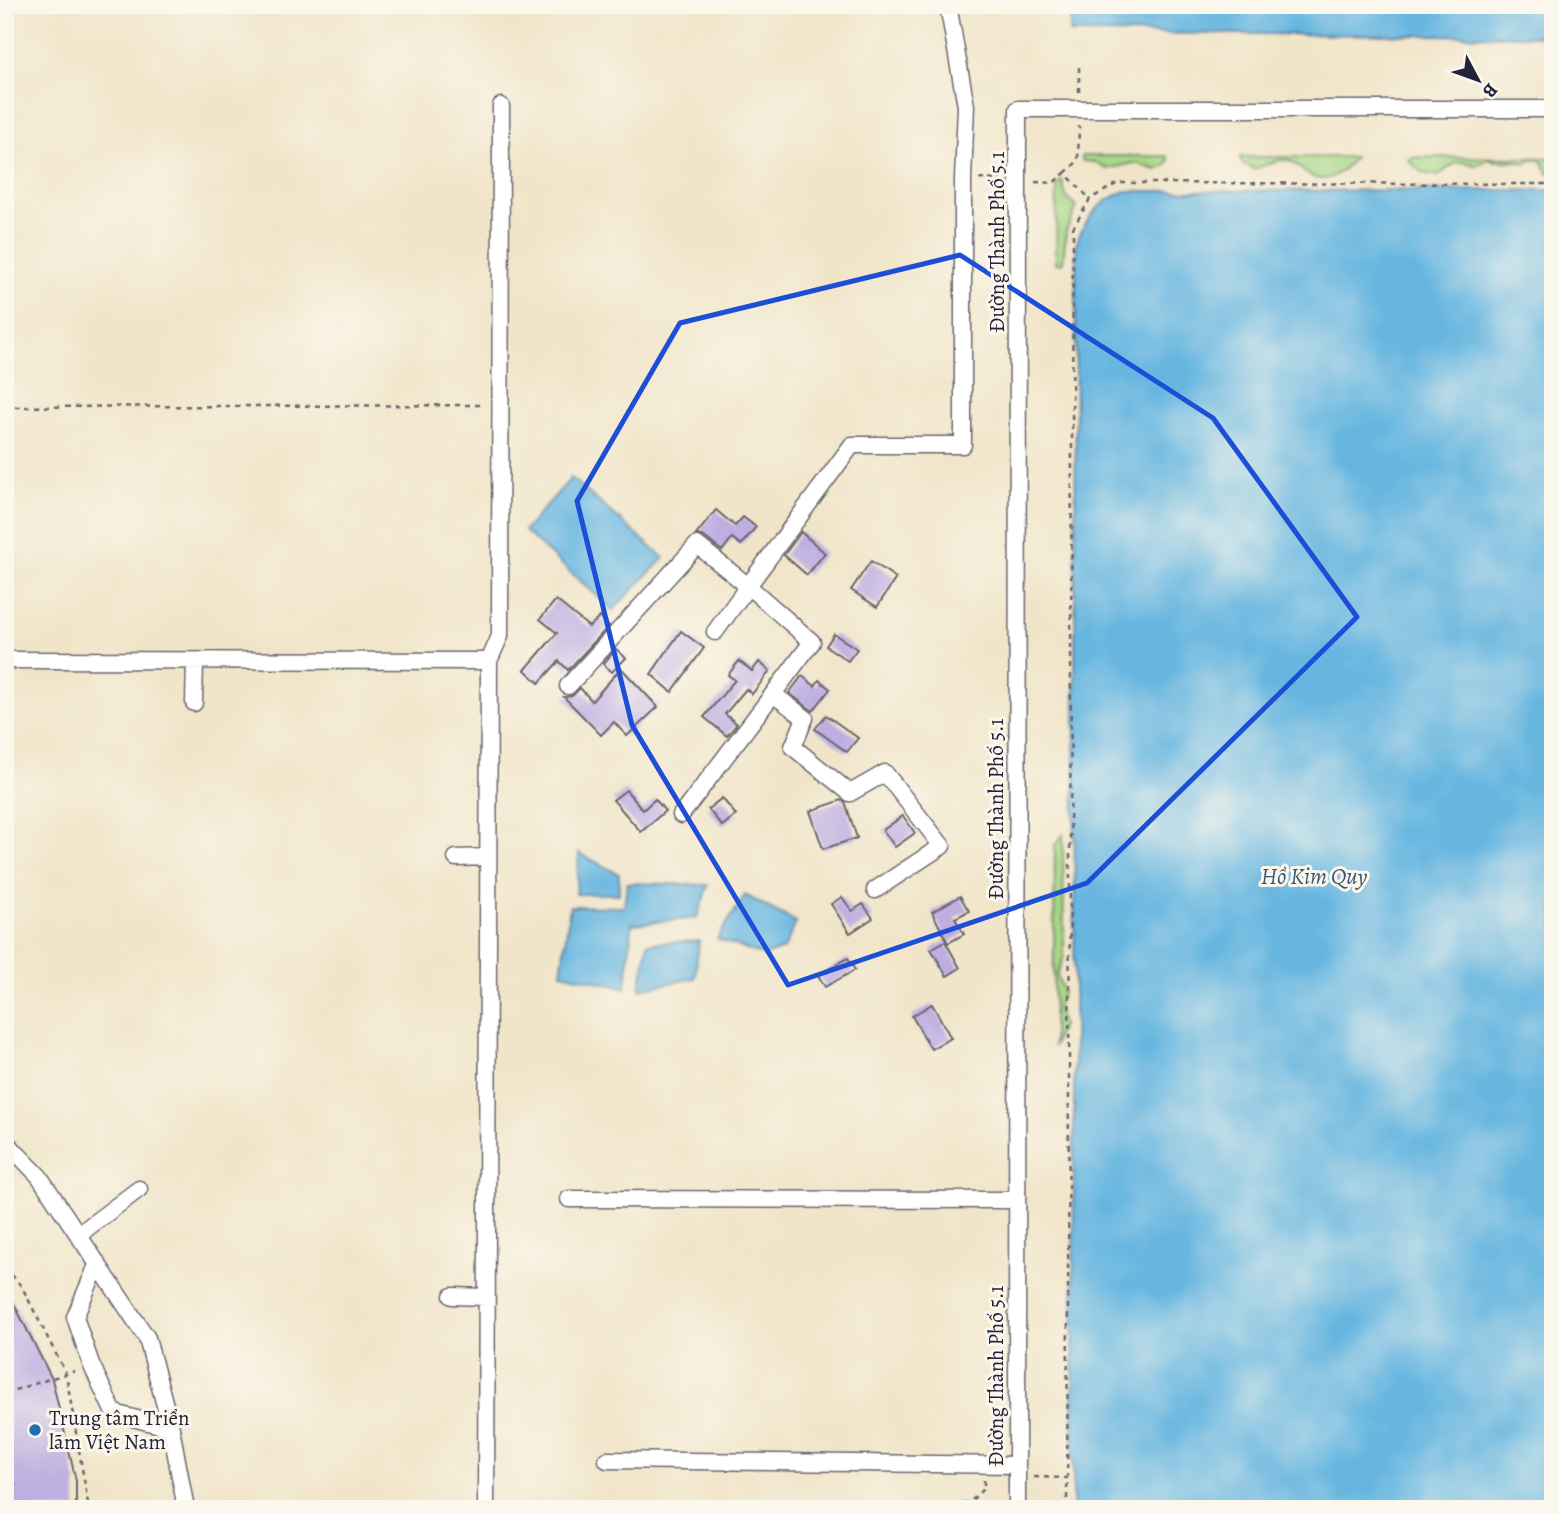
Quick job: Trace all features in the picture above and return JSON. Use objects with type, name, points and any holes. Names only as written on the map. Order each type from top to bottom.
[{"type":"street","points":[[715,632],[852,445],[963,445],[963,179],[966,106],[948,5]]},
{"type":"street","points":[[486,1509],[489,661],[500,636],[502,106]]},
{"type":"street","name":"Đường Thành Phố 5.1","points":[[1017,1509],[1018,109],[1553,109]]},
{"type":"street","points":[[568,686],[697,545],[812,642],[681,815]]},
{"type":"street","points":[[5,660],[489,661]]},
{"type":"street","points":[[194,703],[195,661]]},
{"type":"street","points":[[774,694],[805,719],[793,747],[850,793],[885,773],[942,846],[875,890]]},
{"type":"street","points":[[456,858],[488,857]]},
{"type":"street","points":[[5,1141],[39,1177],[147,1338],[171,1428],[186,1509]]},
{"type":"street","points":[[78,1235],[139,1189]]},
{"type":"street","points":[[569,1199],[1017,1200]]},
{"type":"street","points":[[98,1263],[75,1317],[91,1364],[114,1413],[171,1428]]},
{"type":"street","points":[[452,1296],[486,1297]]},
{"type":"street","points":[[607,1460],[1016,1465]]},
{"type":"path","points":[[1067,1509],[1073,228],[1090,200],[1118,183],[1553,184]]},
{"type":"path","points":[[5,407],[500,405]]},
{"type":"path","points":[[5,1267],[22,1287],[66,1374],[89,1509]]},
{"type":"path","points":[[5,1393],[91,1364]]},
{"type":"path","points":[[5,1442],[15,1484],[15,1509]]},
{"type":"highlighted area","points":[[960,255],[1213,418],[1357,617],[1087,883],[788,985],[632,725],[577,501],[680,323]]},
{"type":"green space","points":[[1082,156],[1167,156],[1169,161],[1166,166],[1156,170],[1135,163],[1107,169],[1094,162],[1082,161]]},
{"type":"green space","points":[[1240,157],[1354,157],[1336,174],[1319,179],[1289,161],[1278,161],[1254,169],[1242,163]]},
{"type":"green space","points":[[1412,157],[1553,158],[1553,170],[1548,173],[1541,160],[1530,160],[1526,164],[1488,159],[1477,166],[1465,162],[1456,163],[1439,176],[1423,173],[1408,160]]},
{"type":"green space","points":[[1062,180],[1066,197],[1077,206],[1066,231],[1063,263],[1056,263],[1057,185]]},
{"type":"green space","points":[[1063,835],[1064,956],[1057,975],[1063,991],[1057,1008],[1062,1025],[1053,1047],[1055,845]]},
{"type":"water","points":[[1071,5],[1553,5],[1553,36],[1070,33]]},
{"type":"water","name":"Hồ Kim Quy","points":[[1553,190],[1553,1509],[1073,1509],[1076,244],[1095,211],[1108,200],[1126,191]]},
{"type":"water","points":[[571,478],[664,558],[613,610],[524,531]]},
{"type":"water","points":[[579,853],[619,874],[619,894],[576,894]]},
{"type":"water","points":[[627,883],[708,885],[697,918],[632,924],[626,988],[561,973],[570,906],[624,907]]},
{"type":"water","points":[[745,895],[796,922],[784,949],[764,956],[717,939]]},
{"type":"water","points":[[699,941],[695,978],[640,989],[648,943]]},
{"type":"building","points":[[716,510],[735,526],[743,517],[756,527],[741,545],[732,538],[722,551],[704,537],[696,535]]},
{"type":"building","points":[[801,532],[825,553],[807,575],[784,555]]},
{"type":"building","points":[[871,561],[896,578],[877,607],[851,590]]},
{"type":"building","points":[[556,600],[589,627],[600,617],[609,626],[568,670],[559,661],[539,683],[525,670],[557,633],[540,619]]},
{"type":"building","points":[[681,631],[704,648],[672,692],[651,674]]},
{"type":"building","points":[[834,634],[857,649],[848,661],[826,646]]},
{"type":"building","points":[[616,649],[626,658],[612,672],[603,664]]},
{"type":"building","points":[[739,661],[752,671],[759,662],[770,671],[752,694],[746,689],[725,714],[737,724],[727,736],[704,717],[735,680],[728,675]]},
{"type":"building","points":[[621,668],[658,707],[627,736],[614,722],[601,735],[564,697],[572,696],[580,688],[592,701]]},
{"type":"building","points":[[802,676],[815,686],[819,680],[830,689],[813,711],[789,693]]},
{"type":"building","points":[[826,715],[858,738],[847,752],[815,729]]},
{"type":"building","points":[[626,790],[643,810],[655,799],[665,811],[641,832],[613,800]]},
{"type":"building","points":[[722,798],[736,815],[722,826],[708,809]]},
{"type":"building","points":[[842,800],[857,838],[823,849],[810,811]]},
{"type":"building","points":[[903,816],[915,833],[895,847],[883,830]]},
{"type":"building","points":[[960,896],[969,911],[955,918],[964,934],[948,943],[932,912]]},
{"type":"building","points":[[842,897],[852,911],[863,904],[873,918],[850,933],[831,904]]},
{"type":"building","points":[[945,941],[960,968],[947,976],[931,949]]},
{"type":"building","points":[[848,958],[855,970],[825,987],[818,975]]},
{"type":"building","points":[[932,1004],[951,1038],[931,1049],[912,1016]]},
{"type":"building","name":"Trung tâm Triển lãm Việt Nam","points":[[5,1286],[52,1379],[76,1481],[76,1509],[5,1509]]},
{"type":"place","name":"Trung tâm Triển lãm Việt Nam","points":[[35,1430]]}]
